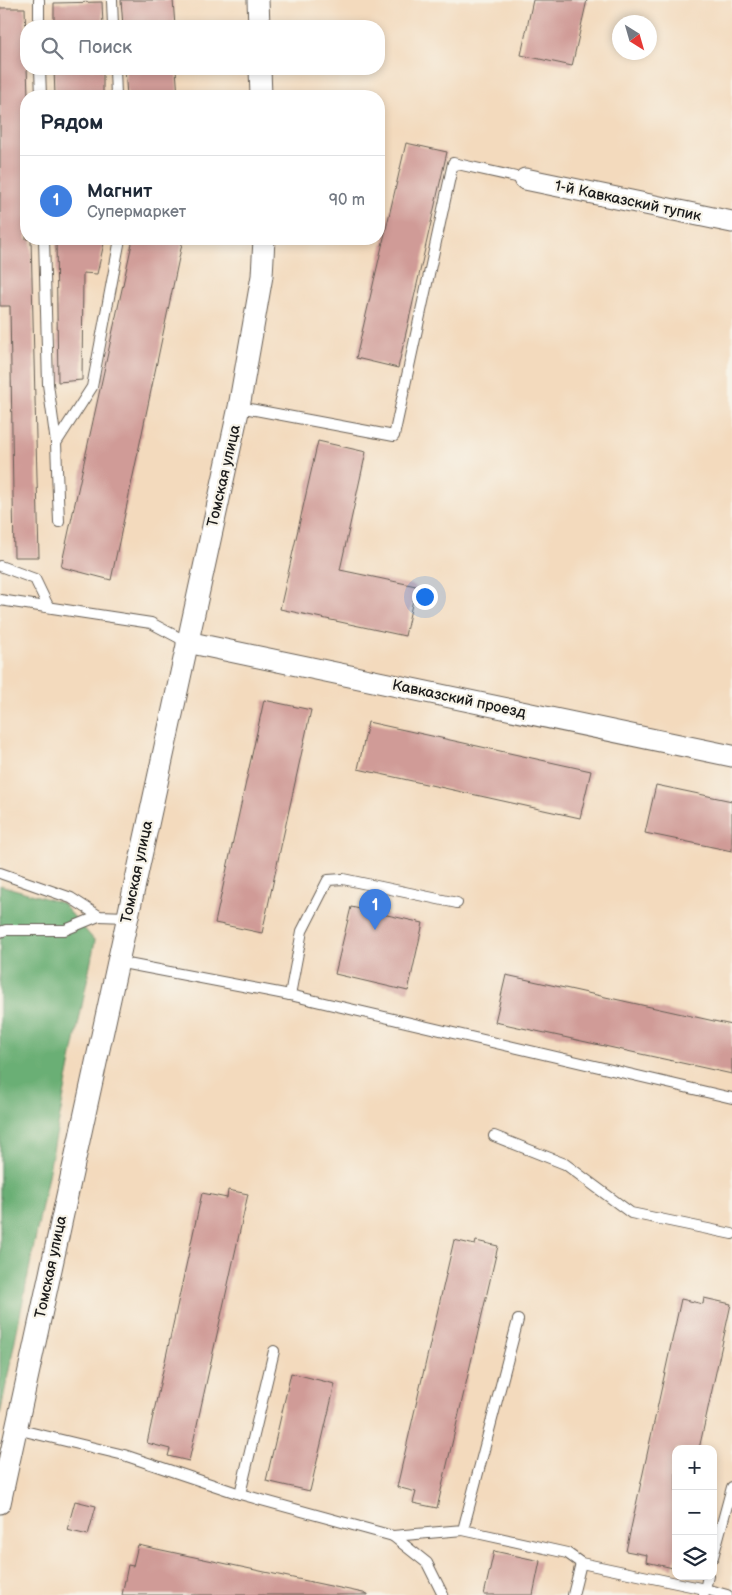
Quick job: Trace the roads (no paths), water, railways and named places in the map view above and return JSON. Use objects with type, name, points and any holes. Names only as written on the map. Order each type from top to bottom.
[{"type":"street","points":[[258,0],[259,20]]},
{"type":"street","points":[[260,75],[261,90]]},
{"type":"street","name":"1-й Кавказский тупик","points":[[525,179],[732,222]]},
{"type":"street","name":"Томская улица","points":[[0,1503],[3,1479],[16,1429],[239,407],[262,276],[264,245]]},
{"type":"street","name":"Кавказский проезд","points":[[187,642],[732,756]]},
{"type":"lane","points":[[39,0],[40,20]]},
{"type":"lane","points":[[112,0],[113,20]]},
{"type":"lane","points":[[40,75],[41,90]]},
{"type":"lane","points":[[115,75],[116,90]]},
{"type":"lane","points":[[239,407],[394,436],[453,163],[525,179]]},
{"type":"lane","points":[[44,245],[48,384],[56,443],[59,522]]},
{"type":"lane","points":[[56,443],[92,387],[119,245]]},
{"type":"lane","points":[[0,566],[35,579],[48,606]]},
{"type":"lane","points":[[0,600],[150,622],[187,642]]},
{"type":"lane","points":[[0,873],[72,898],[100,916]]},
{"type":"lane","points":[[290,995],[302,932],[328,880],[343,879],[456,903]]},
{"type":"lane","points":[[0,932],[6,930],[65,930],[100,916],[127,918]]},
{"type":"lane","points":[[117,962],[290,995],[732,1098]]},
{"type":"lane","points":[[494,1136],[565,1164],[631,1213],[732,1234]]},
{"type":"lane","points":[[463,1530],[518,1320]]},
{"type":"lane","points":[[240,1494],[274,1350]]},
{"type":"lane","points":[[16,1429],[124,1456],[240,1494],[393,1536],[463,1530],[567,1553],[581,1563],[704,1592],[728,1595]]},
{"type":"lane","points":[[717,1542],[732,1487]]},
{"type":"lane","points":[[393,1536],[427,1563],[443,1595]]},
{"type":"lane","points":[[573,1595],[581,1563]]},
{"type":"place","name":"Магнит","points":[[375,930]]}]
